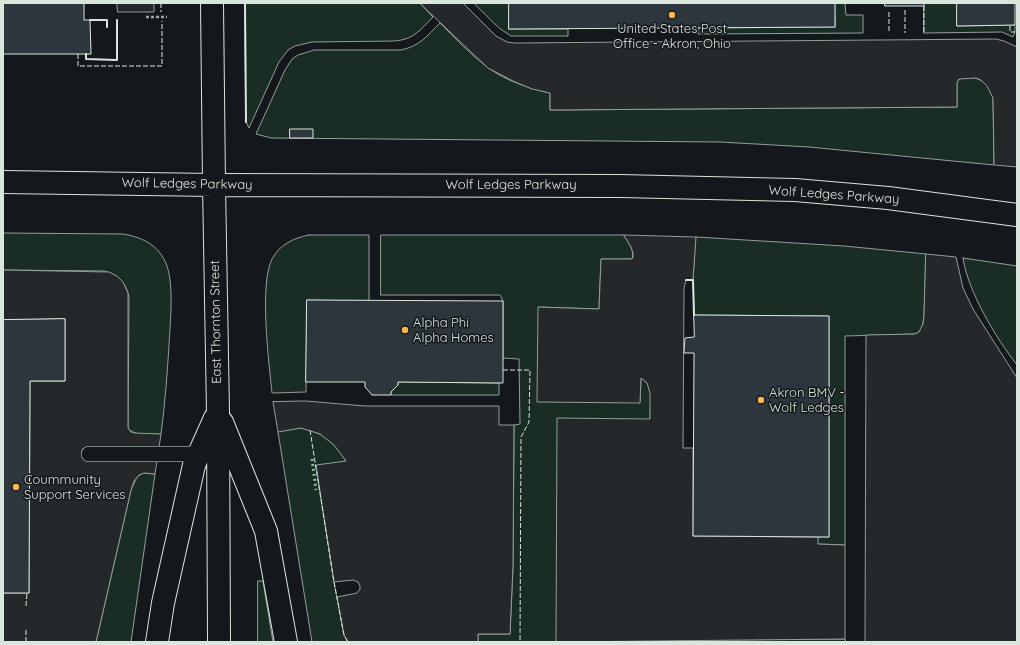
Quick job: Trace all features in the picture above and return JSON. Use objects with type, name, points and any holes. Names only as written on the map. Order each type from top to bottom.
[{"type":"main road","name":"East Thornton Street","points":[[212,3],[220,642]]},
{"type":"main road","name":"Wolf Ledges Parkway","points":[[3,182],[612,186],[795,190],[888,198],[1017,215]]},
{"type":"main road","points":[[157,642],[163,603],[194,465],[218,412]]},
{"type":"main road","points":[[218,412],[266,531],[286,642]]},
{"type":"lane","points":[[89,454],[198,454]]},
{"type":"path","points":[[146,16],[167,16]]},
{"type":"green space","points":[[245,3],[420,3],[433,17],[417,33],[402,40],[312,42],[295,46],[288,50],[279,62],[249,128],[246,122]]},
{"type":"green space","points":[[474,3],[509,3],[509,29],[568,29],[568,36],[511,36],[499,28]]},
{"type":"green space","points":[[835,3],[845,3],[846,15],[863,15],[863,33],[698,34],[698,28],[835,27]]},
{"type":"green space","points":[[924,3],[957,3],[957,26],[1015,25],[1015,32],[1013,37],[1002,32],[924,33]]},
{"type":"green space","points":[[440,23],[475,57],[494,72],[517,83],[550,93],[550,110],[957,107],[957,83],[959,79],[971,77],[976,78],[985,83],[993,98],[994,165],[809,147],[720,142],[271,138],[256,134],[285,70],[292,59],[298,55],[314,50],[401,50],[418,43]]},
{"type":"green space","points":[[3,233],[123,234],[147,242],[152,245],[161,255],[168,270],[171,302],[167,379],[161,434],[139,434],[134,433],[128,428],[129,297],[126,287],[121,280],[113,274],[104,271],[3,270]]},
{"type":"green space","points":[[309,235],[369,235],[369,301],[307,300],[306,392],[272,393],[265,305],[268,271],[272,259],[279,249],[288,242]]},
{"type":"green space","points":[[381,235],[624,235],[631,247],[633,253],[632,259],[601,259],[599,309],[538,307],[640,402],[641,378],[648,386],[651,396],[650,419],[556,641],[845,639],[846,642],[478,642],[478,634],[510,634],[513,566],[514,425],[520,424],[519,359],[503,358],[503,301],[500,295],[381,295]]},
{"type":"green space","points":[[696,237],[844,246],[926,254],[924,315],[920,331],[915,334],[845,336],[845,545],[817,544],[818,537],[829,537],[829,316],[694,315],[693,280]]},
{"type":"green space","points":[[963,258],[1017,266],[1017,365],[1000,342],[984,314],[971,285]]},
{"type":"green space","points":[[398,382],[499,383],[499,395],[391,395],[391,392],[398,385]]},
{"type":"green space","points":[[301,428],[308,429],[328,439],[343,456],[346,462],[316,466],[334,582],[344,635],[348,642],[312,642],[278,432]]},
{"type":"green space","points":[[144,473],[155,474],[131,642],[96,642],[131,490],[137,477]]},
{"type":"green space","points":[[258,581],[263,581],[273,642],[258,642]]},
{"type":"shaded area","points":[[117,3],[154,3],[154,12],[118,12]]},
{"type":"shaded area","points":[[420,3],[463,3],[496,36],[507,42],[515,43],[996,39],[1004,41],[1017,47],[1017,167],[994,165],[993,98],[987,86],[981,80],[976,78],[959,79],[957,83],[957,107],[550,110],[550,93],[532,89],[488,68]]},
{"type":"shaded area","points":[[624,235],[696,237],[693,280],[686,280],[684,288],[683,448],[693,448],[693,536],[818,537],[818,544],[845,545],[845,639],[556,642],[557,418],[650,419],[650,393],[647,383],[641,378],[640,403],[537,402],[538,307],[599,309],[601,259],[632,259],[633,257],[631,247]]},
{"type":"shaded area","points":[[926,254],[956,257],[963,288],[973,309],[1017,378],[1017,642],[865,642],[866,335],[915,334],[919,332],[923,324],[924,315]]},
{"type":"shaded area","points":[[3,270],[109,272],[117,276],[123,282],[128,293],[128,428],[131,432],[135,433],[161,434],[155,474],[144,473],[139,475],[134,481],[131,490],[96,642],[3,642],[3,593],[29,593],[30,381],[65,381],[65,319],[3,320]]},
{"type":"shaded area","points":[[306,401],[365,406],[499,406],[499,425],[514,425],[513,566],[510,634],[478,634],[478,642],[348,642],[344,635],[337,597],[357,593],[360,586],[358,582],[353,580],[334,582],[316,465],[346,461],[334,445],[320,434],[301,428],[278,432],[273,402]]},
{"type":"building","points":[[3,3],[84,3],[84,20],[90,20],[91,54],[3,54]]},
{"type":"building","name":"United States Post Office - Akron, Ohio","points":[[509,3],[835,3],[835,27],[509,29]]},
{"type":"building","points":[[885,3],[924,3],[924,6],[885,6]]},
{"type":"building","points":[[957,3],[1015,3],[1015,25],[957,26]]},
{"type":"building","points":[[290,129],[313,129],[313,138],[290,138]]},
{"type":"building","name":"Alpha Phi Alpha Homes","points":[[307,300],[503,301],[503,383],[398,382],[398,385],[391,392],[391,395],[372,395],[365,387],[365,382],[306,382]]},
{"type":"building","name":"Akron BMV - Wolf Ledges","points":[[694,315],[829,316],[829,537],[693,536],[694,353],[684,353],[685,338],[694,337]]},
{"type":"building","name":"Coummunity Support Services","points":[[65,319],[65,381],[30,381],[29,593],[3,593],[3,320]]},
{"type":"hedge","points":[[312,459],[316,490]]},
{"type":"fence","points":[[161,3],[161,12]]},
{"type":"fence","points":[[924,6],[924,33]]},
{"type":"fence","points":[[905,10],[905,33]]},
{"type":"fence","points":[[889,12],[889,33]]},
{"type":"fence","points":[[78,54],[78,66],[162,66],[162,21]]},
{"type":"fence","points":[[1010,26],[1010,32],[1015,32]]},
{"type":"fence","points":[[503,370],[530,370],[529,422],[521,437],[520,642]]},
{"type":"fence","points":[[310,430],[334,582],[344,635],[348,642]]},
{"type":"fence","points":[[26,606],[27,593]]},
{"type":"fence","points":[[26,630],[26,642]]},
{"type":"wall","points":[[245,3],[246,122]]},
{"type":"wall","points":[[90,20],[107,20],[107,27]]},
{"type":"wall","points":[[86,54],[86,59],[117,60],[117,20]]},
{"type":"wall","points":[[686,280],[693,280],[694,315]]},
{"type":"place","name":"United States Post Office - Akron, Ohio","points":[[672,15]]},
{"type":"place","name":"Alpha Phi Alpha Homes","points":[[405,330]]},
{"type":"place","name":"Akron BMV - Wolf Ledges","points":[[761,400]]},
{"type":"place","name":"Coummunity Support Services","points":[[16,487]]}]
